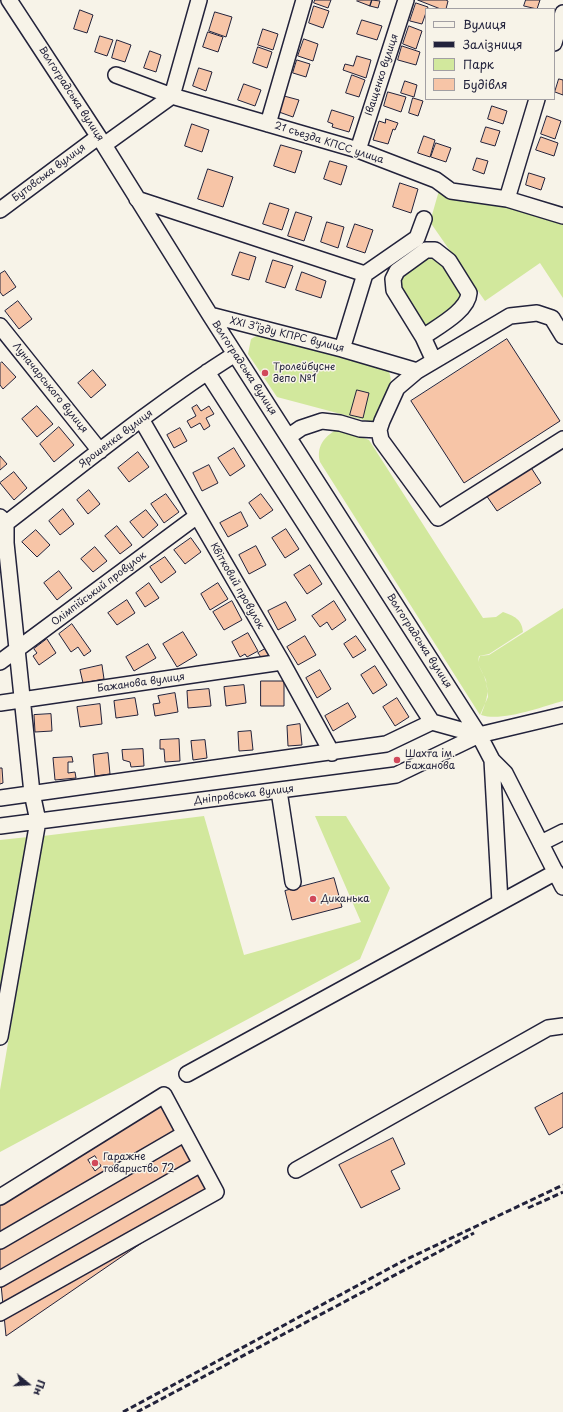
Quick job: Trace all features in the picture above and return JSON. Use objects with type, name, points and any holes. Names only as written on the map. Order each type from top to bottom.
[{"type":"street","name":"Волгоградська вулиця","points":[[9,0],[101,141],[210,315],[479,735],[492,760]]},
{"type":"street","points":[[172,96],[199,0]]},
{"type":"street","points":[[268,124],[304,0]]},
{"type":"street","name":"Іващенко вулиця","points":[[358,150],[406,0]]},
{"type":"street","points":[[555,40],[563,13]]},
{"type":"street","name":"21 съезда КПСС улица","points":[[116,75],[172,96],[358,150],[436,180],[451,191],[507,199],[563,216]]},
{"type":"street","name":"Бутовська вулиця","points":[[0,210],[101,141],[172,96]]},
{"type":"street","points":[[507,199],[537,100]]},
{"type":"street","points":[[137,199],[366,274]]},
{"type":"street","points":[[342,349],[366,274],[417,238],[424,219]]},
{"type":"street","points":[[423,337],[461,310],[469,298],[469,293],[449,261],[434,250],[426,250],[397,271],[393,279],[394,290],[423,337],[434,361]]},
{"type":"street","points":[[563,336],[552,318],[537,313],[510,316],[417,371],[396,388],[379,430],[382,440],[438,518],[563,439]]},
{"type":"street","name":"XXI З’їзду КПРС вулиця","points":[[210,315],[342,349],[417,371]]},
{"type":"street","name":"Луначарського вулиця","points":[[0,326],[100,451]]},
{"type":"street","name":"Ярошенка вулиця","points":[[2,523],[141,419],[235,354]]},
{"type":"street","points":[[0,798],[332,753],[386,744],[432,722],[207,372]]},
{"type":"street","name":"Квітковий провулок","points":[[141,419],[282,662],[332,753]]},
{"type":"street","points":[[288,437],[302,428],[322,421],[340,423],[360,429],[379,430]]},
{"type":"street","name":"Олімпійський провулок","points":[[0,662],[197,516]]},
{"type":"street","points":[[0,1037],[38,821],[32,793],[6,542],[2,523]]},
{"type":"street","name":"Бажанова вулиця","points":[[0,703],[282,662]]},
{"type":"street","name":"Дніпровська вулиця","points":[[0,826],[396,776],[479,735],[563,715]]},
{"type":"street","name":"Дніпровська вулиця","points":[[432,722],[479,735]]},
{"type":"street","points":[[492,760],[505,773],[563,887]]},
{"type":"street","points":[[492,760],[500,902]]},
{"type":"street","points":[[279,790],[293,882]]},
{"type":"street","points":[[541,843],[563,832]]},
{"type":"street","points":[[187,1074],[556,872]]},
{"type":"street","points":[[296,1170],[548,1028],[563,1026]]},
{"type":"street","points":[[0,1197],[164,1095],[216,1192],[0,1313]]},
{"type":"street","points":[[0,1241],[184,1134]]},
{"type":"street","points":[[0,1279],[201,1164]]},
{"type":"green space","points":[[440,187],[506,202],[563,219],[563,298],[540,263],[485,301],[430,222]]},
{"type":"green space","points":[[432,256],[443,264],[453,275],[459,287],[462,301],[427,328],[405,297],[401,283],[401,276],[427,257]]},
{"type":"green space","points":[[261,333],[387,369],[391,381],[390,388],[376,420],[371,422],[277,397],[248,354],[251,339]]},
{"type":"green space","points":[[336,430],[346,431],[369,440],[483,618],[496,617],[503,612],[517,619],[521,624],[523,632],[489,654],[479,656],[478,662],[480,656],[489,655],[563,608],[563,701],[522,713],[500,717],[481,715],[485,703],[480,715],[320,462],[320,447],[328,436]]},
{"type":"green space","points":[[204,816],[244,955],[361,922],[315,816],[346,816],[390,888],[360,959],[0,1152],[0,1090],[43,836]]},
{"type":"green space","points":[[28,837],[0,998],[0,840]]},
{"type":"building","points":[[315,0],[331,0],[328,8],[314,3]]},
{"type":"building","points":[[372,0],[370,6],[357,1]]},
{"type":"building","points":[[372,0],[380,1],[378,8],[370,6]]},
{"type":"building","points":[[418,0],[448,1],[446,8],[438,8]]},
{"type":"building","points":[[526,0],[540,0],[537,8],[524,6]]},
{"type":"building","points":[[416,3],[428,7],[425,8],[425,16],[422,24],[410,21]]},
{"type":"building","points":[[314,6],[329,11],[323,28],[309,23]]},
{"type":"building","points":[[80,10],[93,15],[87,33],[74,29]]},
{"type":"building","points":[[215,12],[232,17],[226,37],[209,31]]},
{"type":"building","points":[[362,20],[382,26],[377,40],[357,34]]},
{"type":"building","points":[[409,26],[422,31],[416,49],[403,44]]},
{"type":"building","points":[[263,29],[278,34],[273,50],[258,45]]},
{"type":"building","points":[[208,32],[223,37],[218,52],[203,47]]},
{"type":"building","points":[[100,36],[113,40],[107,56],[95,52]]},
{"type":"building","points":[[304,39],[318,44],[313,61],[298,56]]},
{"type":"building","points":[[117,40],[131,45],[125,62],[112,58]]},
{"type":"building","points":[[402,46],[420,52],[416,65],[398,60]]},
{"type":"building","points":[[258,47],[272,52],[267,68],[253,63]]},
{"type":"building","points":[[150,51],[161,55],[156,72],[144,68]]},
{"type":"building","points":[[357,56],[371,60],[366,78],[343,70],[345,64],[353,66]]},
{"type":"building","points":[[297,60],[310,64],[306,77],[293,73]]},
{"type":"building","points":[[199,68],[212,72],[206,91],[193,86]]},
{"type":"building","points":[[352,75],[365,80],[359,97],[346,93]]},
{"type":"building","points":[[559,79],[563,80],[563,95],[555,92]]},
{"type":"building","points":[[405,81],[417,85],[414,97],[401,93]]},
{"type":"building","points":[[244,84],[261,90],[255,106],[238,100]]},
{"type":"building","points":[[388,92],[406,97],[401,112],[384,106]]},
{"type":"building","points":[[284,96],[299,100],[293,117],[279,112]]},
{"type":"building","points":[[413,98],[423,101],[418,116],[409,113]]},
{"type":"building","points":[[492,106],[507,111],[503,124],[488,119]]},
{"type":"building","points":[[332,110],[354,117],[349,132],[332,127],[333,124],[328,122]]},
{"type":"building","points":[[547,116],[561,121],[555,139],[541,134]]},
{"type":"building","points":[[386,119],[398,123],[395,130],[393,129],[388,144],[373,140],[379,121],[385,123]]},
{"type":"building","points":[[192,124],[209,130],[202,152],[185,146]]},
{"type":"building","points":[[486,127],[500,131],[495,146],[481,142]]},
{"type":"building","points":[[424,136],[435,140],[430,157],[418,153]]},
{"type":"building","points":[[541,137],[558,143],[554,156],[536,150]]},
{"type":"building","points":[[436,143],[451,148],[446,162],[431,157]]},
{"type":"building","points":[[281,145],[302,151],[295,173],[274,166]]},
{"type":"building","points":[[477,158],[488,161],[484,174],[473,170]]},
{"type":"building","points":[[330,161],[347,166],[341,185],[324,179]]},
{"type":"building","points":[[208,169],[233,177],[223,207],[198,199]]},
{"type":"building","points":[[529,173],[545,178],[541,190],[526,185]]},
{"type":"building","points":[[400,183],[418,189],[411,213],[393,207]]},
{"type":"building","points":[[270,203],[289,209],[282,230],[263,224]]},
{"type":"building","points":[[296,212],[312,217],[304,241],[288,236]]},
{"type":"building","points":[[327,222],[344,227],[338,248],[321,242]]},
{"type":"building","points":[[355,224],[373,230],[365,253],[347,247]]},
{"type":"building","points":[[240,252],[256,257],[249,280],[232,275]]},
{"type":"building","points":[[273,260],[293,266],[285,288],[266,282]]},
{"type":"building","points":[[5,271],[16,287],[3,296],[0,292],[0,274]]},
{"type":"building","points":[[302,272],[326,281],[321,298],[296,290]]},
{"type":"building","points":[[18,301],[32,319],[19,329],[5,311]]},
{"type":"building","points":[[507,339],[560,421],[464,483],[411,401]]},
{"type":"building","points":[[2,362],[16,377],[3,389],[0,385],[0,364]]},
{"type":"building","points":[[93,370],[106,385],[91,398],[78,383]]},
{"type":"building","points":[[357,390],[369,393],[363,418],[350,415]]},
{"type":"building","points":[[197,405],[201,411],[209,406],[214,414],[206,418],[210,426],[204,430],[200,423],[191,428],[187,421],[196,416],[192,408]]},
{"type":"building","points":[[37,406],[53,424],[37,437],[22,419]]},
{"type":"building","points":[[59,427],[74,445],[54,462],[40,444]]},
{"type":"building","points":[[180,428],[187,441],[174,448],[167,435]]},
{"type":"building","points":[[234,448],[245,466],[230,476],[218,458]]},
{"type":"building","points":[[138,452],[149,467],[129,482],[118,468]]},
{"type":"building","points":[[0,456],[7,464],[0,470]]},
{"type":"building","points":[[209,465],[218,483],[202,491],[193,473]]},
{"type":"building","points":[[530,466],[541,483],[497,511],[486,495]]},
{"type":"building","points":[[14,472],[27,488],[14,500],[0,483]]},
{"type":"building","points":[[89,490],[100,504],[88,514],[77,500]]},
{"type":"building","points":[[166,494],[179,512],[164,523],[151,504]]},
{"type":"building","points":[[261,494],[273,510],[260,519],[249,503]]},
{"type":"building","points":[[63,509],[74,524],[60,535],[49,521]]},
{"type":"building","points":[[146,510],[158,525],[143,538],[130,522]]},
{"type":"building","points":[[241,512],[248,526],[228,537],[220,523]]},
{"type":"building","points":[[117,526],[132,545],[120,554],[105,536]]},
{"type":"building","points":[[286,529],[299,549],[285,558],[272,538]]},
{"type":"building","points":[[36,530],[50,545],[37,557],[22,542]]},
{"type":"building","points":[[191,538],[201,552],[185,564],[174,550]]},
{"type":"building","points":[[256,546],[266,565],[249,574],[239,555]]},
{"type":"building","points":[[95,547],[107,561],[93,572],[81,559]]},
{"type":"building","points":[[165,557],[176,572],[161,583],[150,567]]},
{"type":"building","points":[[310,565],[322,584],[307,594],[294,575]]},
{"type":"building","points":[[59,571],[72,588],[57,600],[44,583]]},
{"type":"building","points":[[149,583],[159,598],[145,607],[136,593]]},
{"type":"building","points":[[218,583],[228,599],[210,610],[201,594]]},
{"type":"building","points":[[127,600],[135,613],[117,625],[108,613]]},
{"type":"building","points":[[232,601],[242,620],[224,630],[213,612]]},
{"type":"building","points":[[334,601],[346,620],[332,630],[327,622],[320,627],[312,616]]},
{"type":"building","points":[[286,602],[296,620],[278,630],[268,611]]},
{"type":"building","points":[[72,624],[91,651],[84,656],[78,647],[71,652],[59,634]]},
{"type":"building","points":[[183,632],[197,655],[177,667],[163,644]]},
{"type":"building","points":[[248,633],[258,651],[247,657],[245,654],[240,657],[232,642]]},
{"type":"building","points":[[305,636],[316,655],[298,665],[287,647]]},
{"type":"building","points":[[356,636],[366,650],[353,658],[344,644]]},
{"type":"building","points":[[47,639],[56,653],[39,665],[33,656],[37,653],[34,649]]},
{"type":"building","points":[[148,644],[156,658],[134,671],[126,657]]},
{"type":"building","points":[[265,649],[270,657],[263,660],[258,653]]},
{"type":"building","points":[[102,665],[104,679],[83,683],[80,670]]},
{"type":"building","points":[[375,666],[387,685],[373,694],[361,675]]},
{"type":"building","points":[[320,670],[331,689],[317,698],[306,678]]},
{"type":"building","points":[[261,681],[284,681],[284,706],[261,706]]},
{"type":"building","points":[[244,685],[246,703],[226,706],[224,687]]},
{"type":"building","points":[[209,689],[211,706],[188,708],[187,691]]},
{"type":"building","points":[[175,693],[178,712],[155,716],[153,704],[160,703],[158,696]]},
{"type":"building","points":[[135,698],[138,715],[116,718],[114,701]]},
{"type":"building","points":[[397,698],[409,717],[395,726],[383,707]]},
{"type":"building","points":[[348,703],[356,717],[333,731],[325,716]]},
{"type":"building","points":[[100,704],[102,724],[80,727],[77,707]]},
{"type":"building","points":[[51,714],[52,731],[35,732],[34,715]]},
{"type":"building","points":[[300,724],[302,745],[288,746],[287,726]]},
{"type":"building","points":[[251,731],[253,750],[239,751],[238,732]]},
{"type":"building","points":[[179,739],[180,761],[165,762],[164,749],[160,749],[160,740]]},
{"type":"building","points":[[205,740],[207,758],[193,760],[191,741]]},
{"type":"building","points":[[143,749],[144,766],[131,767],[130,762],[123,760],[122,750]]},
{"type":"building","points":[[108,753],[110,774],[95,776],[93,755]]},
{"type":"building","points":[[72,757],[73,762],[68,762],[68,773],[75,772],[76,778],[55,780],[53,758]]},
{"type":"building","points":[[0,768],[2,768],[3,783],[0,784]]},
{"type":"building","name":"Диканька","points":[[334,878],[342,907],[292,920],[285,891]]},
{"type":"building","points":[[563,1093],[563,1127],[549,1135],[535,1108]]},
{"type":"building","points":[[164,1095],[216,1192],[6,1336],[0,1274],[0,1197]]},
{"type":"building","points":[[393,1138],[405,1164],[391,1171],[400,1189],[361,1208],[339,1165]]},
{"type":"building","name":"Гаражне товариство 72","points":[[95,1156],[101,1166],[95,1171],[88,1160]]},
{"type":"railway","points":[[123,1412],[403,1261],[563,1185]]},
{"type":"railway","points":[[528,1208],[563,1192]]},
{"type":"railway","points":[[137,1412],[474,1233]]},
{"type":"place","name":"Тролейбусне депо №1","points":[[265,373]]},
{"type":"place","name":"Шахта ім. Бажанова","points":[[397,760]]},
{"type":"place","name":"Диканька","points":[[313,899]]},
{"type":"place","name":"Гаражне товариство 72","points":[[95,1163]]}]
